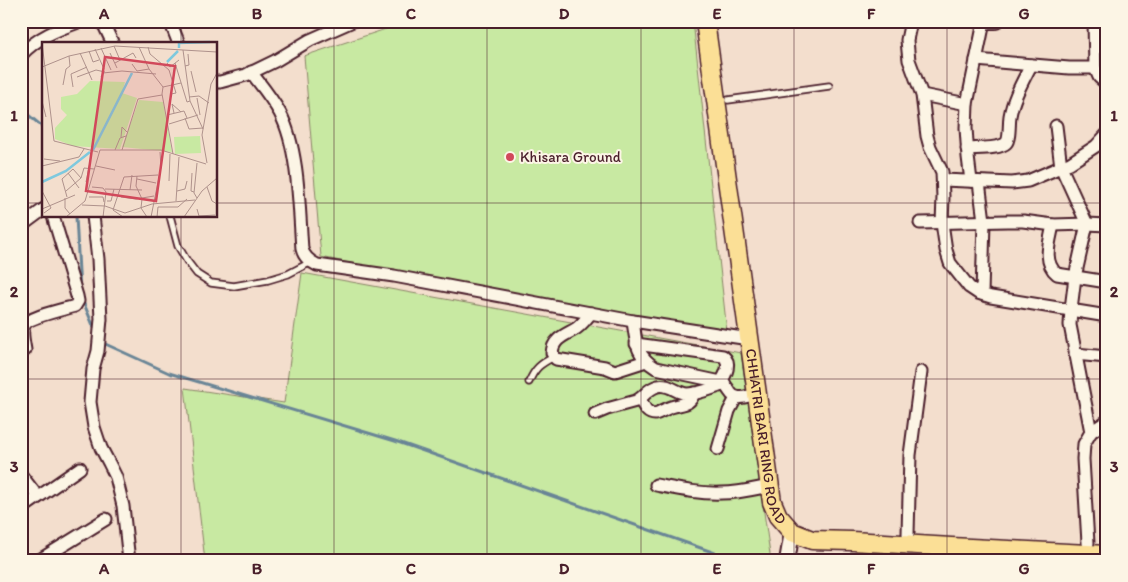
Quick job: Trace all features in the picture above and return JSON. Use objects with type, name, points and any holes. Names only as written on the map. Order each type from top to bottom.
[{"type":"main road","name":"CHHATRI BARI RING ROAD","points":[[705,21],[769,486],[772,502],[778,516],[792,532],[812,540],[852,541],[942,554],[1107,554]]},
{"type":"main road","name":"CHHATRI BARI RING ROAD","points":[[717,21],[779,480],[786,511],[798,524],[814,530],[1107,544]]},
{"type":"street","points":[[21,55],[44,36],[80,21]]},
{"type":"street","points":[[102,21],[112,42]]},
{"type":"street","points":[[170,21],[178,42]]},
{"type":"street","points":[[218,84],[246,75],[310,40],[353,21]]},
{"type":"street","points":[[911,21],[908,40],[909,60],[922,94],[930,147],[940,166],[943,180],[942,223],[950,263],[969,287],[982,294],[1107,316]]},
{"type":"street","points":[[982,294],[984,221],[967,149],[966,104],[982,21],[996,21]]},
{"type":"street","points":[[1094,21],[1095,68],[1099,77],[1107,84]]},
{"type":"street","points":[[976,60],[1069,68],[1095,68]]},
{"type":"street","points":[[967,149],[1003,145],[1006,142],[1012,107],[1031,65]]},
{"type":"street","points":[[251,72],[275,106],[286,128],[291,144],[296,177],[302,249],[303,254],[311,262],[317,265],[394,276],[591,313],[749,339]]},
{"type":"street","points":[[922,94],[966,104]]},
{"type":"street","points":[[1056,126],[1061,167],[1087,224],[1075,277],[1070,325],[1091,432]]},
{"type":"street","points":[[943,180],[1012,183],[1028,180],[1061,167],[1084,154],[1096,146],[1107,134]]},
{"type":"street","points":[[21,226],[42,210]]},
{"type":"street","points":[[25,350],[23,328],[26,322],[57,310],[75,306],[78,301],[54,218]]},
{"type":"street","points":[[93,218],[98,259],[101,319],[90,402],[94,426],[101,448],[118,484],[123,506],[129,561]]},
{"type":"street","points":[[920,222],[984,221],[1053,225],[1107,225]]},
{"type":"street","points":[[1053,225],[1048,251],[1049,264],[1052,270],[1057,274],[1107,282]]},
{"type":"street","points":[[591,313],[580,326],[562,336],[556,342],[552,349],[554,357],[560,360],[605,367],[615,371],[646,361]]},
{"type":"street","points":[[633,320],[639,352],[646,361],[656,368],[723,383],[736,398],[756,394]]},
{"type":"street","points":[[688,352],[690,330]]},
{"type":"street","points":[[636,344],[714,354],[726,358],[728,363],[723,383]]},
{"type":"street","points":[[1075,354],[1107,357]]},
{"type":"street","points":[[908,534],[910,455],[921,372]]},
{"type":"street","points":[[595,414],[640,399],[649,390],[657,386],[662,385],[679,393],[694,393],[723,383]]},
{"type":"street","points":[[640,399],[648,412],[656,414],[671,407],[686,404],[692,399],[694,393]]},
{"type":"street","points":[[718,449],[729,411],[736,398]]},
{"type":"street","points":[[1088,543],[1083,459],[1084,444],[1091,432],[1107,421]]},
{"type":"street","points":[[21,509],[80,468]]},
{"type":"street","points":[[21,475],[38,497]]},
{"type":"street","points":[[656,485],[720,494],[769,486]]},
{"type":"street","points":[[38,561],[106,519]]},
{"type":"street","points":[[787,561],[792,532]]},
{"type":"lane","points":[[728,100],[829,86]]},
{"type":"lane","points":[[171,218],[178,246],[187,261],[197,274],[212,283],[234,286],[268,280],[288,274],[311,262]]},
{"type":"lane","points":[[529,382],[540,364],[554,357]]},
{"type":"green space","name":"Khisara Ground","points":[[410,21],[693,21],[728,341],[321,257],[304,56]]},
{"type":"green space","points":[[302,273],[741,353],[771,561],[205,561],[185,388],[284,403]]},
{"type":"waterway","points":[[21,109],[42,126]]},
{"type":"waterway","points":[[76,218],[80,291]]},
{"type":"waterway","points":[[82,299],[95,330]]},
{"type":"waterway","points":[[101,342],[169,373],[395,441],[738,561]]},
{"type":"place","name":"Khisara Ground","points":[[510,157]]}]
